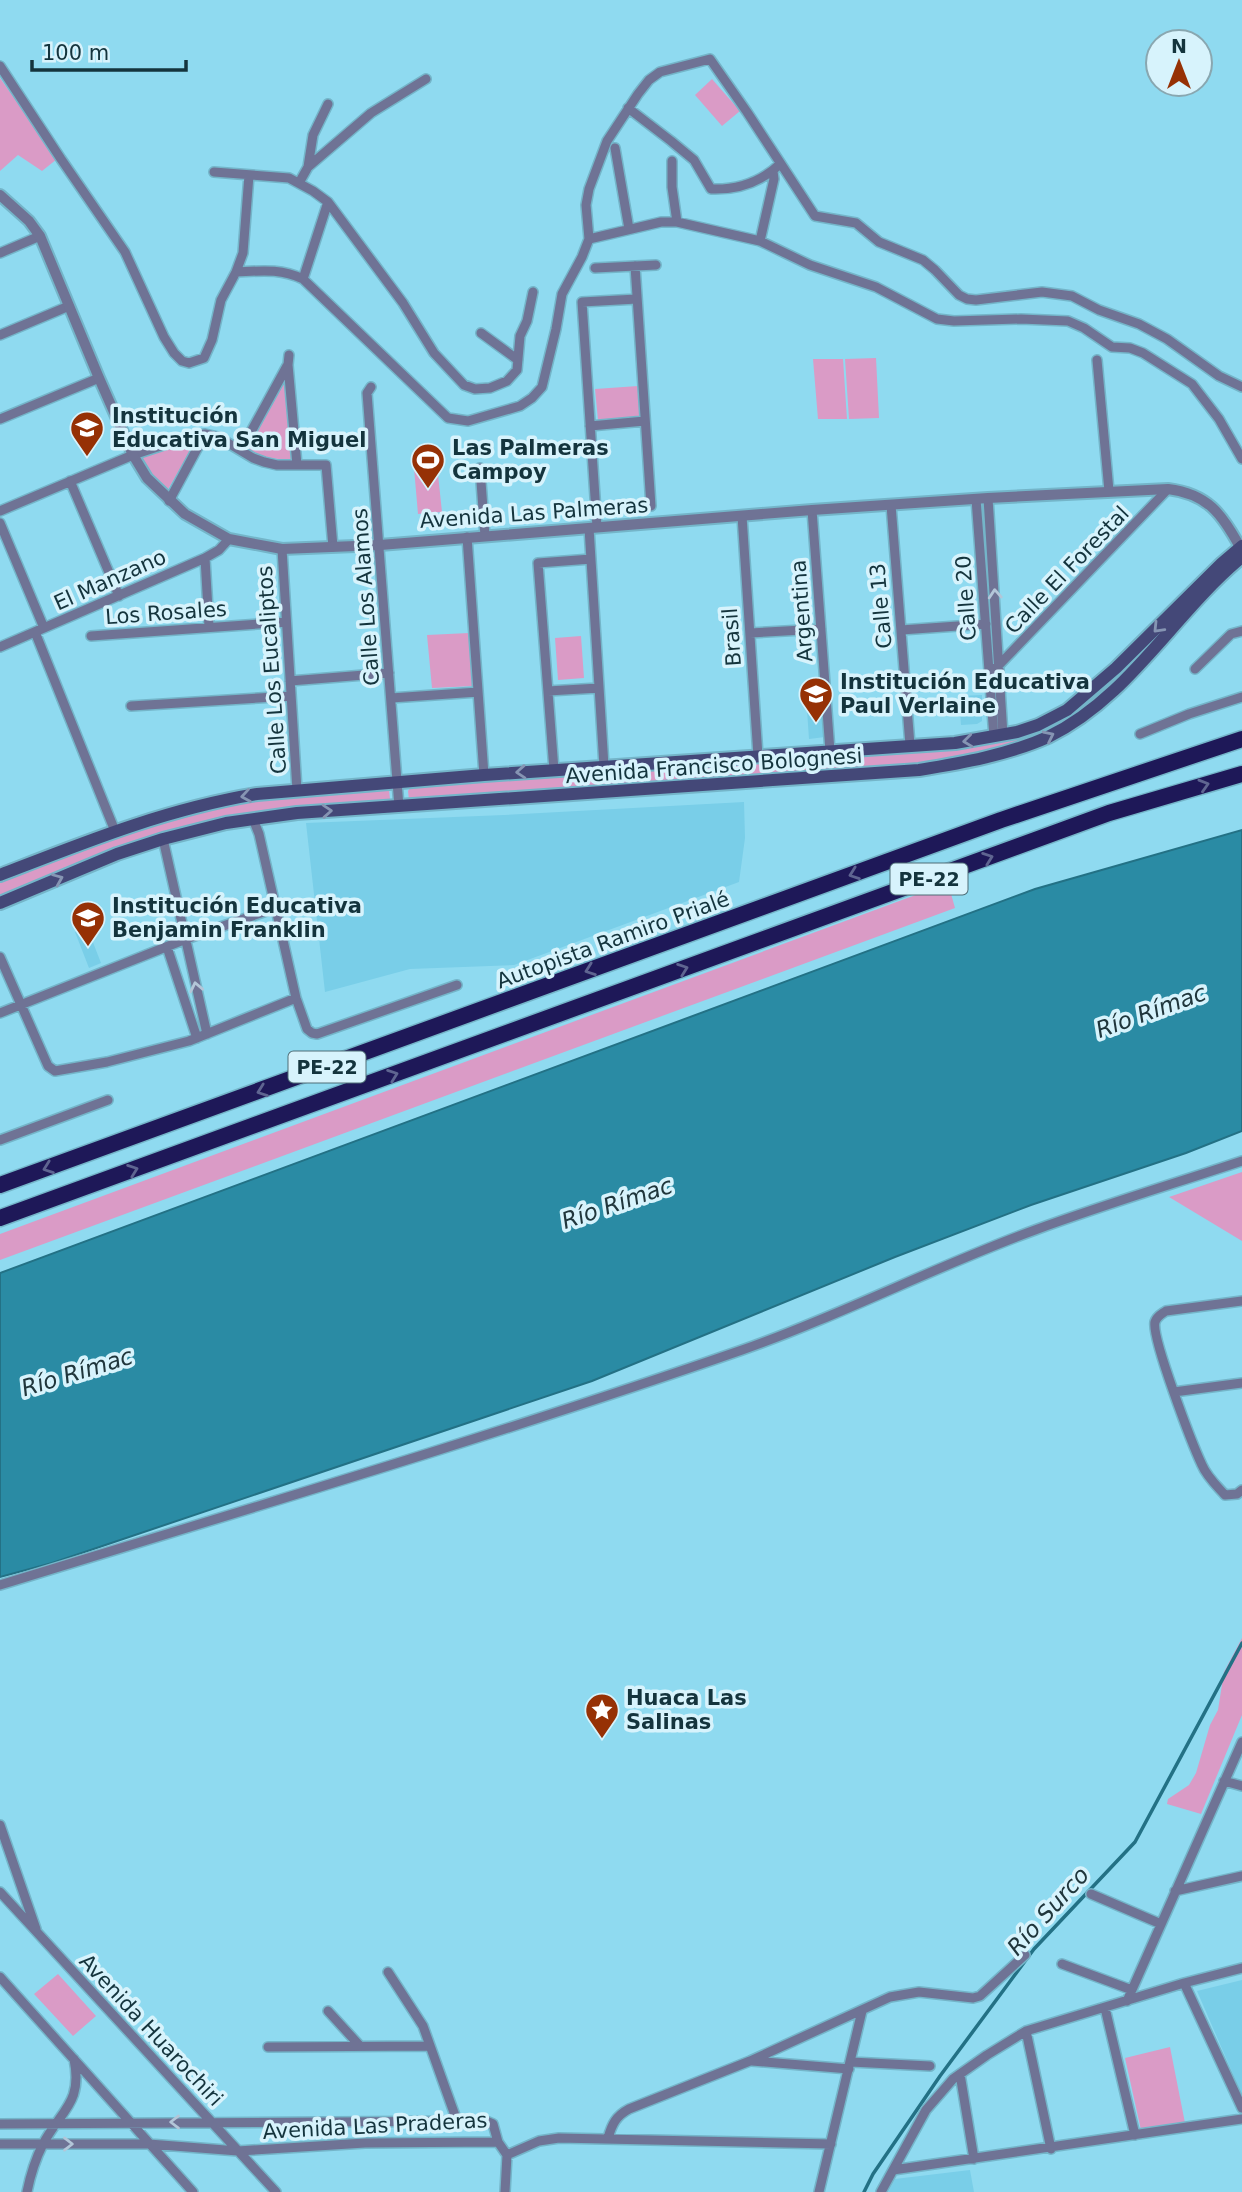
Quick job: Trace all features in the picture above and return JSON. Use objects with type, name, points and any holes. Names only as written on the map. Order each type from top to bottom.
[{"type":"highway","name":"Autopista Ramiro Prialé","points":[[0,1185],[1001,820],[1242,739]]},
{"type":"highway","name":"PE-22","points":[[0,1218],[1109,813],[1242,774]]},
{"type":"main road","name":"Avenida Francisco Bolognesi","points":[[0,875],[154,817],[221,800],[297,790],[955,743],[998,736],[1038,725],[1068,710],[1116,668],[1222,562],[1241,550]]},
{"type":"main road","name":"Avenida Francisco Bolognesi","points":[[0,903],[117,854],[226,822],[297,813],[919,770],[964,763],[1029,745],[1069,725],[1112,692],[1241,550]]},
{"type":"street","points":[[236,272],[272,270],[289,272],[303,279],[448,418],[468,421],[520,406],[532,398],[541,387],[562,295],[589,239],[586,205],[589,189],[607,141],[649,80],[660,72],[710,60],[747,112],[777,167],[815,216],[856,223],[879,242],[922,260],[936,270],[959,295],[967,299],[1042,292],[1072,296],[1099,310],[1139,324],[1167,339],[1219,376],[1242,387]]},
{"type":"street","points":[[0,66],[125,251],[174,353],[189,363],[204,358],[212,340],[221,300],[243,253],[249,175]]},
{"type":"street","points":[[299,183],[308,167],[371,113],[426,79]]},
{"type":"street","points":[[308,167],[313,135],[328,104]]},
{"type":"street","points":[[628,108],[694,160],[711,189],[725,190],[743,186],[761,179],[777,167]]},
{"type":"street","points":[[615,148],[629,229]]},
{"type":"street","points":[[672,161],[677,222]]},
{"type":"street","points":[[760,241],[777,167]]},
{"type":"street","points":[[214,172],[289,178],[328,202],[403,303],[434,352],[464,385],[475,389],[490,388],[507,382],[517,370],[520,336],[527,321],[533,292]]},
{"type":"street","name":"Avenida Las Palmeras","points":[[0,195],[29,221],[40,236],[99,378],[133,454],[147,478],[169,501],[202,525],[229,539],[282,549],[380,545],[812,510],[1168,489],[1186,491],[1212,506],[1227,524],[1241,550]]},
{"type":"street","points":[[303,279],[328,202]]},
{"type":"street","points":[[589,239],[661,222],[677,222],[760,241],[810,265],[876,287],[937,319],[1068,321],[1084,328],[1112,347],[1130,348],[1143,353],[1192,384],[1219,419],[1242,459]]},
{"type":"street","points":[[0,253],[40,236]]},
{"type":"street","points":[[635,265],[651,506]]},
{"type":"street","points":[[595,268],[656,265]]},
{"type":"street","points":[[604,766],[591,559],[593,528],[590,426],[582,302],[637,299]]},
{"type":"street","points":[[0,335],[69,306]]},
{"type":"street","points":[[481,333],[518,360]]},
{"type":"street","points":[[241,450],[288,360],[297,465]]},
{"type":"street","points":[[1097,360],[1109,491]]},
{"type":"street","points":[[0,419],[99,378]]},
{"type":"street","name":"Calle Los Alamos","points":[[371,387],[367,393],[399,807]]},
{"type":"street","points":[[590,426],[645,421]]},
{"type":"street","points":[[169,501],[205,434]]},
{"type":"street","points":[[0,510],[133,454],[205,434],[219,437],[264,462],[277,465],[326,465],[333,547]]},
{"type":"street","points":[[480,468],[485,536]]},
{"type":"street","points":[[70,481],[119,596]]},
{"type":"street","name":"Calle El Forestal","points":[[989,673],[1168,489]]},
{"type":"street","name":"Calle 20","points":[[982,498],[999,665],[998,736]]},
{"type":"street","name":"Calle 20","points":[[982,498],[989,673],[998,736]]},
{"type":"street","name":"Calle 13","points":[[891,505],[910,745]]},
{"type":"street","name":"Argentina","points":[[812,510],[830,751]]},
{"type":"street","name":"Brasil","points":[[742,516],[758,756]]},
{"type":"street","points":[[0,523],[115,831]]},
{"type":"street","points":[[467,537],[484,775]]},
{"type":"street","name":"El Manzano","points":[[0,646],[205,558],[219,550],[229,539]]},
{"type":"street","name":"Calle Los Eucaliptos","points":[[282,549],[297,790]]},
{"type":"street","points":[[205,558],[209,627]]},
{"type":"street","points":[[554,770],[538,563],[591,559]]},
{"type":"street","name":"Los Rosales","points":[[92,636],[286,622]]},
{"type":"street","points":[[901,630],[986,624]]},
{"type":"street","points":[[750,633],[821,629]]},
{"type":"street","points":[[1195,669],[1231,634],[1242,631]]},
{"type":"street","points":[[290,681],[389,673]]},
{"type":"street","points":[[548,691],[599,688]]},
{"type":"street","points":[[391,698],[478,692]]},
{"type":"street","points":[[131,706],[291,696]]},
{"type":"street","points":[[1140,734],[1242,697]]},
{"type":"street","points":[[253,819],[259,834],[296,998],[307,1029],[317,1034],[457,985]]},
{"type":"street","points":[[163,839],[186,939],[202,1036]]},
{"type":"street","points":[[0,1013],[186,939],[275,908]]},
{"type":"street","points":[[167,947],[202,1036]]},
{"type":"street","points":[[0,957],[48,1066],[55,1071],[107,1062],[202,1036],[296,998]]},
{"type":"street","points":[[0,1140],[108,1100]]},
{"type":"street","points":[[0,1586],[523,1422],[741,1350],[1035,1230],[1242,1161]]},
{"type":"street","points":[[1242,1301],[1167,1311],[1155,1322],[1155,1334],[1174,1392],[1203,1468],[1225,1495],[1237,1494],[1242,1490]]},
{"type":"street","points":[[1174,1392],[1242,1383]]},
{"type":"street","points":[[1127,2001],[1224,1781],[1238,1759],[1242,1742]]},
{"type":"street","points":[[1224,1781],[1242,1786]]},
{"type":"street","points":[[0,1825],[38,1934]]},
{"type":"street","points":[[1175,1891],[1242,1876]]},
{"type":"street","name":"Avenida Huarochiri","points":[[0,1892],[276,2192]]},
{"type":"street","points":[[1091,1894],[1161,1924]]},
{"type":"street","points":[[608,2138],[611,2126],[623,2112],[750,2061],[890,1997],[919,1992],[980,1996],[1025,1955]]},
{"type":"street","points":[[1062,1964],[1132,1990]]},
{"type":"street","points":[[881,2192],[926,2110],[953,2079],[1026,2031],[1242,1968]]},
{"type":"street","points":[[388,1972],[423,2026],[457,2121]]},
{"type":"street","points":[[0,1977],[193,2192]]},
{"type":"street","points":[[1184,1983],[1242,2108]]},
{"type":"street","points":[[1105,2008],[1135,2136]]},
{"type":"street","points":[[328,2011],[359,2046]]},
{"type":"street","points":[[819,2192],[862,2011]]},
{"type":"street","points":[[1026,2031],[1051,2148]]},
{"type":"street","points":[[268,2047],[430,2046]]},
{"type":"street","points":[[27,2192],[43,2144],[76,2089],[77,2073],[73,2057]]},
{"type":"street","points":[[750,2061],[930,2066]]},
{"type":"street","points":[[960,2074],[974,2159]]},
{"type":"street","points":[[893,2170],[1242,2119]]},
{"type":"street","name":"Avenida Las Praderas","points":[[0,2124],[491,2122],[494,2124],[498,2142],[365,2143],[238,2151],[149,2144],[0,2144]]},
{"type":"street","name":"Avenida Las Praderas","points":[[507,2155],[539,2141],[559,2138],[831,2144]]},
{"type":"street","points":[[498,2142],[507,2155],[505,2192]]},
{"type":"shaded area","points":[[0,78],[57,159],[42,171],[18,155],[0,171]]},
{"type":"shaded area","points":[[712,79],[740,111],[722,126],[695,95]]},
{"type":"shaded area","points":[[876,358],[879,418],[849,419],[845,359]]},
{"type":"shaded area","points":[[813,359],[843,359],[847,419],[818,419]]},
{"type":"shaded area","points":[[283,381],[286,382],[292,459],[268,457],[247,448]]},
{"type":"shaded area","points":[[638,386],[640,417],[598,420],[595,389]]},
{"type":"shaded area","points":[[198,438],[167,491],[149,475],[140,456]]},
{"type":"shaded area","name":"Las Palmeras Campoy","points":[[437,465],[442,512],[418,514],[414,468]]},
{"type":"shaded area","points":[[469,633],[474,686],[432,688],[427,635]]},
{"type":"shaded area","points":[[581,636],[584,678],[558,680],[555,638]]},
{"type":"shaded area","points":[[1143,651],[1128,672],[1067,722],[1010,747],[915,768],[409,800],[408,791],[412,785],[1031,732]]},
{"type":"shaded area","points":[[982,695],[982,721],[961,725],[959,696]]},
{"type":"shaded area","name":"Institución Educativa Paul Verlaine","points":[[823,709],[825,737],[809,739],[807,710]]},
{"type":"shaded area","points":[[385,786],[389,790],[390,799],[384,803],[246,815],[0,898],[0,881],[91,845],[184,814],[264,797]]},
{"type":"shaded area","points":[[744,802],[745,838],[739,882],[514,965],[410,969],[325,992],[306,823]]},
{"type":"shaded area","points":[[948,883],[955,908],[0,1260],[0,1234]]},
{"type":"shaded area","name":"Institución Educativa Benjamin Franklin","points":[[87,927],[101,963],[89,968],[75,932]]},
{"type":"shaded area","points":[[1242,1172],[1242,1241],[1169,1197]]},
{"type":"shaded area","points":[[1242,1638],[1242,1715],[1201,1814],[1167,1804],[1168,1799],[1189,1785],[1196,1773],[1210,1725],[1218,1710],[1224,1672]]},
{"type":"shaded area","points":[[58,1974],[96,2016],[73,2036],[34,1994]]},
{"type":"shaded area","points":[[1242,1980],[1242,2095],[1197,1991]]},
{"type":"shaded area","points":[[1170,2047],[1185,2123],[1141,2130],[1125,2058]]},
{"type":"shaded area","points":[[970,2170],[974,2192],[888,2192],[895,2179]]},
{"type":"water","name":"Río Rímac","points":[[1242,830],[1242,1131],[1186,1153],[1031,1205],[895,1257],[592,1381],[52,1563],[0,1577],[0,1273],[1035,889]]},
{"type":"waterway","name":"Río Surco","points":[[864,2192],[873,2174],[940,2076],[1034,1949],[1135,1842],[1242,1643]]},
{"type":"place","name":"Institución Educativa San Miguel","points":[[87,458]]},
{"type":"place","name":"Las Palmeras Campoy","points":[[428,490]]},
{"type":"place","name":"Institución Educativa Paul Verlaine","points":[[816,724]]},
{"type":"place","name":"Institución Educativa Benjamin Franklin","points":[[88,948]]},
{"type":"place","name":"Huaca Las Salinas","points":[[602,1740]]}]
